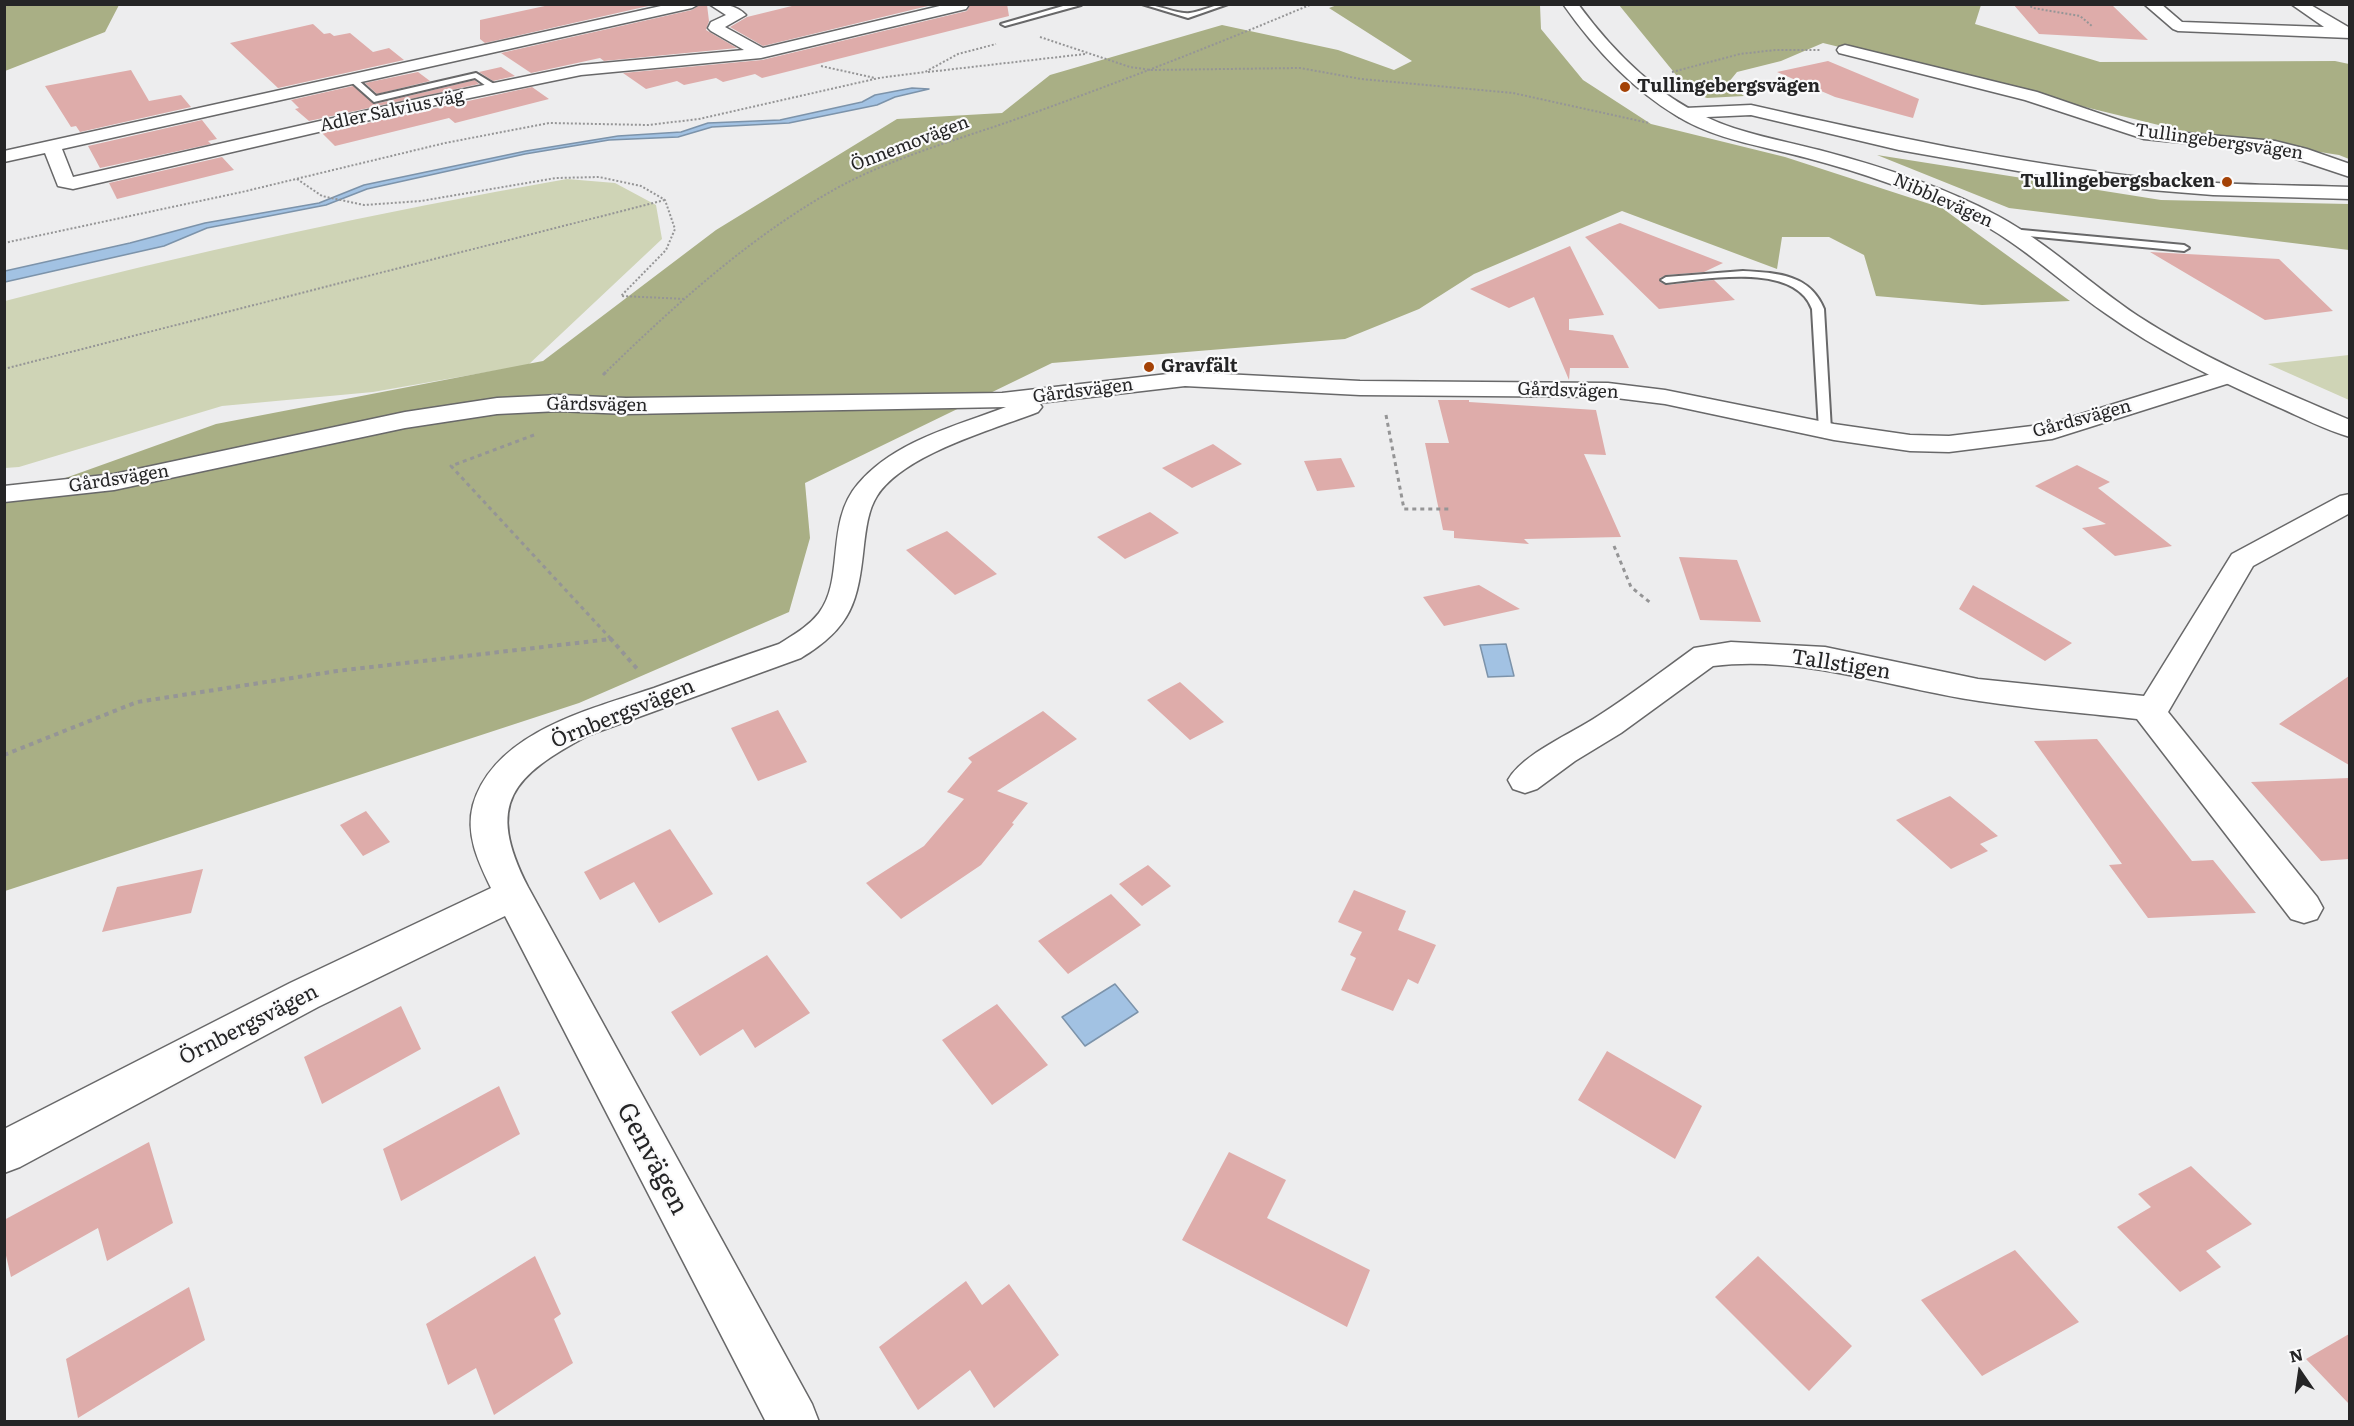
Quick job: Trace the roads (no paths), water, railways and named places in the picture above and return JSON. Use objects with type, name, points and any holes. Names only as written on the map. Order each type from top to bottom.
[{"type":"street","points":[[716,4],[738,15],[716,25],[716,28],[760,53]]},
{"type":"street","name":"Nibblevägen","points":[[1570,4],[1598,38],[1654,93],[1684,113],[1736,134],[1876,172],[1972,210],[2011,232],[2129,320],[2169,345],[2227,376],[2349,429]]},
{"type":"street","points":[[2151,4],[2178,26],[2346,32]]},
{"type":"street","points":[[2298,4],[2346,32]]},
{"type":"street","name":"Adler Salvius väg","points":[[4,157],[679,6]]},
{"type":"street","name":"Adler Salvius väg","points":[[52,146],[64,182],[73,183],[426,102],[602,67],[760,53],[961,6]]},
{"type":"street","name":"Tullingebergsvägen","points":[[1845,50],[1900,66],[2032,96],[2101,122],[2143,134],[2184,141],[2248,143],[2283,148],[2349,171]]},
{"type":"street","name":"Tullingebergsvägen","points":[[1684,113],[1751,110],[1899,144],[2063,173],[2151,184],[2213,189],[2349,193]]},
{"type":"street","name":"Gårdsvägen","points":[[4,494],[114,482],[405,420],[497,406],[574,403],[626,406],[802,405],[1002,400],[1057,396],[1185,379],[1380,388],[1608,390],[1665,397],[1825,430],[1910,443],[1949,444],[2052,431],[2227,376]]},
{"type":"street","name":"Örnbergsvägen","points":[[4,1152],[304,995],[513,895],[492,850],[487,823],[490,800],[499,785],[521,761],[548,742],[577,727],[790,651],[820,633],[832,618],[844,592],[852,525],[868,488],[893,468],[932,444],[1057,396]]},
{"type":"street","points":[[2304,908],[2146,708],[2158,703],[2242,560],[2349,502]]},
{"type":"street","name":"Tallstigen","points":[[1525,780],[1563,752],[1609,725],[1705,656],[1731,653],[1825,658],[1978,690],[2146,708]]},
{"type":"street","name":"Genvägen","points":[[513,895],[794,1422]]},
{"type":"lane","points":[[1145,4],[1188,16],[1225,4]]},
{"type":"lane","points":[[1005,24],[1077,5]]},
{"type":"lane","points":[[353,80],[374,99],[476,75],[496,89]]},
{"type":"lane","points":[[2011,232],[2184,248]]},
{"type":"lane","points":[[1666,280],[1733,273],[1774,277],[1794,282],[1813,296],[1818,309],[1825,430]]},
{"type":"water","points":[[912,88],[929,89],[895,97],[877,105],[789,123],[712,127],[678,137],[609,140],[525,154],[367,189],[326,205],[207,228],[164,246],[5,282],[5,271],[130,243],[205,223],[319,203],[364,185],[526,151],[618,136],[681,132],[708,123],[780,120],[862,102],[875,95]]},
{"type":"water","points":[[1506,644],[1514,676],[1488,677],[1480,645]]},
{"type":"water","points":[[1115,984],[1138,1012],[1085,1046],[1062,1017]]},
{"type":"place","name":"Tullingebergsvägen","points":[[1625,87]]},
{"type":"place","name":"Tullingebergsbacken","points":[[2227,182]]},
{"type":"place","name":"Gravfält","points":[[1149,367]]}]
